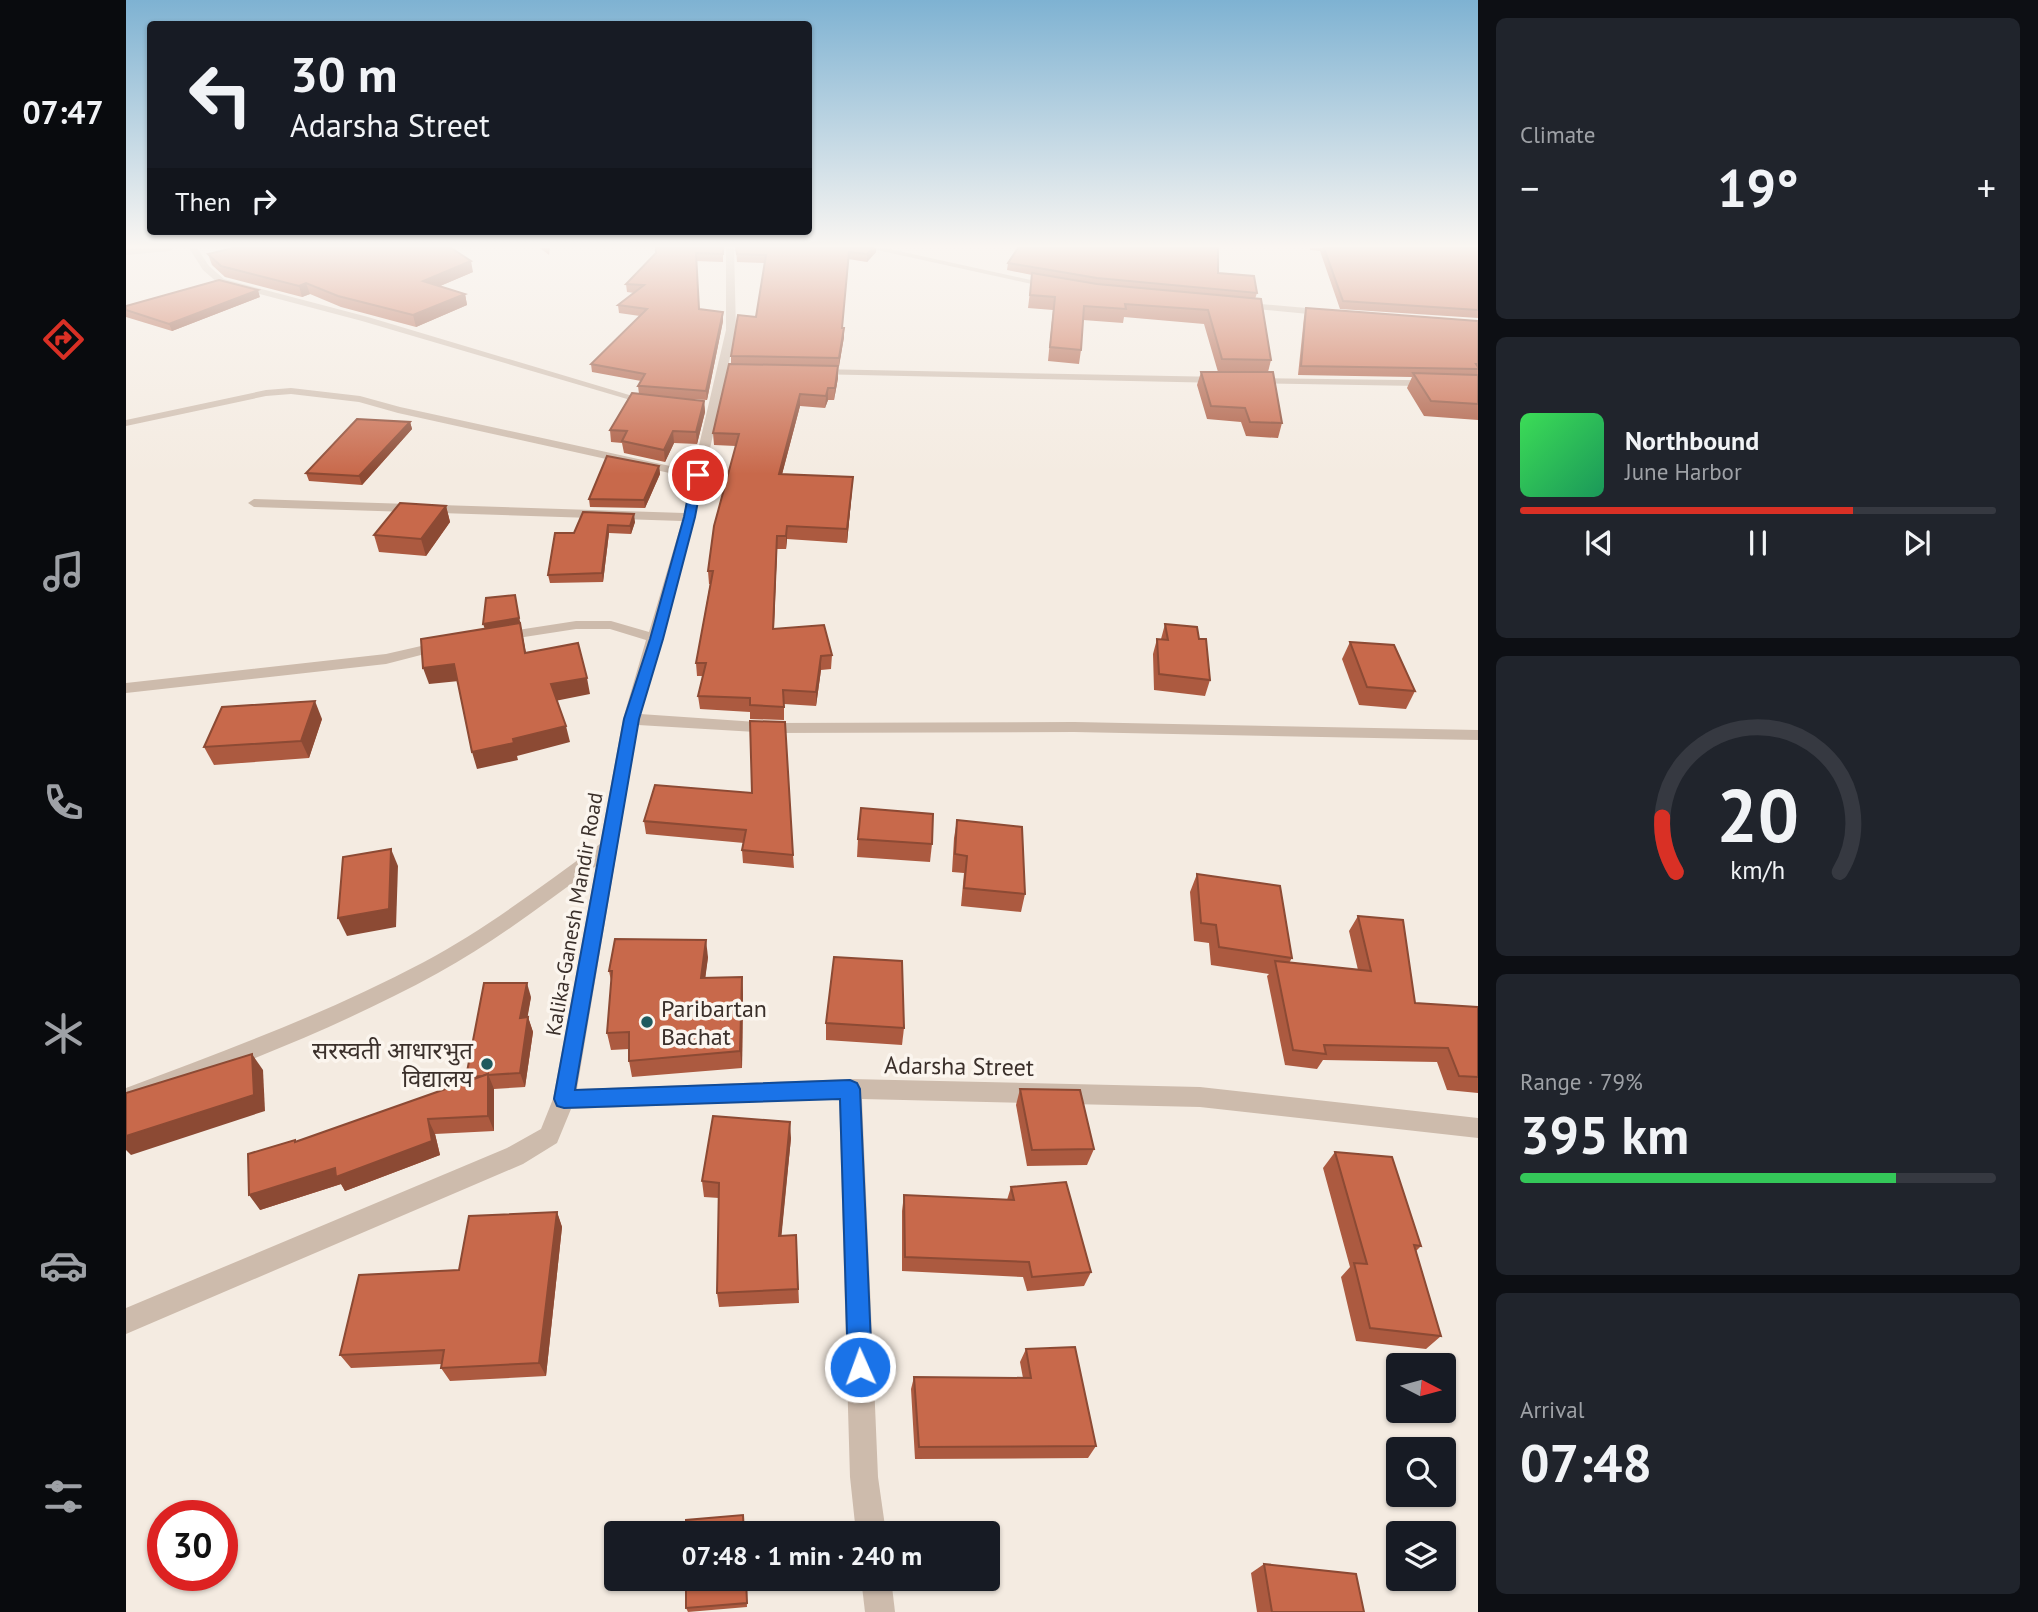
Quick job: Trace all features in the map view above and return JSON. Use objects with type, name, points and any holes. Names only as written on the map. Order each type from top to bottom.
[{"type":"street","points":[[379,323],[591,387],[667,405]]},
{"type":"street","name":"Kalika-Ganesh Mandir Road","points":[[126,1321],[515,1156],[549,1136],[564,1099],[631,719],[657,639],[690,517],[707,407],[728,370],[731,323]]},
{"type":"street","points":[[803,371],[1232,380]]},
{"type":"street","points":[[1245,381],[1478,384]]},
{"type":"street","points":[[126,423],[266,393],[315,393],[360,399],[398,410],[698,475]]},
{"type":"street","points":[[254,503],[690,517]]},
{"type":"street","points":[[486,639],[576,625],[611,625],[657,639]]},
{"type":"street","points":[[126,688],[386,659],[460,643]]},
{"type":"street","points":[[631,719],[771,728],[1074,727],[1478,735]]},
{"type":"street","points":[[126,1098],[303,1030],[432,967],[514,915],[609,847]]},
{"type":"street","points":[[850,1089],[864,1477],[870,1521]]},
{"type":"street","name":"Adarsha Street","points":[[564,1099],[850,1089],[1200,1097],[1478,1128]]},
{"type":"street","points":[[878,1591],[880,1612]]},
{"type":"building","points":[[633,323],[721,323],[706,391],[638,386],[645,374],[591,364]]},
{"type":"building","points":[[737,323],[842,323],[844,328],[839,358],[731,356]]},
{"type":"building","points":[[1052,323],[1083,323],[1081,350],[1050,347]]},
{"type":"building","points":[[1212,323],[1265,323],[1271,360],[1222,359]]},
{"type":"building","points":[[1305,323],[1478,323],[1478,369],[1301,366]]},
{"type":"building","points":[[729,364],[838,366],[835,388],[828,388],[826,396],[800,394],[779,474],[853,477],[847,529],[787,526],[786,536],[777,536],[773,629],[824,625],[832,655],[821,656],[816,692],[783,690],[784,707],[750,705],[750,698],[698,696],[706,663],[696,663],[713,571],[708,571],[714,526],[739,434],[713,433]]},
{"type":"building","points":[[1201,372],[1273,372],[1282,423],[1250,422],[1245,408],[1211,406]]},
{"type":"building","points":[[1413,373],[1478,375],[1478,404],[1431,401]]},
{"type":"building","points":[[632,393],[704,401],[696,432],[673,431],[664,450],[622,441],[627,431],[610,430]]},
{"type":"building","points":[[357,419],[410,422],[359,476],[306,473]]},
{"type":"building","points":[[607,456],[659,466],[644,500],[589,499]]},
{"type":"building","points":[[400,503],[446,506],[421,539],[374,535]]},
{"type":"building","points":[[583,512],[634,514],[630,526],[608,525],[602,573],[548,575],[555,533],[574,533]]},
{"type":"building","points":[[515,595],[519,618],[483,624],[486,598]]},
{"type":"building","points":[[520,623],[525,653],[578,643],[587,678],[551,684],[566,726],[513,739],[514,743],[472,752],[454,664],[423,668],[421,639]]},
{"type":"building","points":[[1165,624],[1197,627],[1199,639],[1206,639],[1210,680],[1159,674],[1157,639],[1168,640]]},
{"type":"building","points":[[1350,642],[1394,645],[1415,691],[1367,687]]},
{"type":"building","points":[[315,701],[301,741],[204,747],[222,707]]},
{"type":"building","points":[[750,721],[785,722],[793,855],[742,850],[746,830],[644,821],[655,785],[752,793]]},
{"type":"building","points":[[861,808],[933,814],[932,844],[858,839]]},
{"type":"building","points":[[957,820],[1022,827],[1025,894],[964,888],[967,856],[955,854]]},
{"type":"building","points":[[391,849],[389,909],[338,918],[343,857]]},
{"type":"building","points":[[1197,874],[1280,886],[1292,958],[1219,947],[1216,925],[1201,923]]},
{"type":"building","points":[[1358,916],[1403,920],[1415,1003],[1478,1007],[1478,1077],[1459,1076],[1448,1048],[1324,1045],[1326,1054],[1293,1050],[1275,961],[1371,971]]},
{"type":"building","points":[[615,939],[706,940],[701,978],[742,977],[740,1051],[629,1061],[629,1032],[607,1033],[612,971],[609,971]]},
{"type":"building","points":[[834,957],[902,961],[904,1028],[826,1023]]},
{"type":"building","points":[[484,983],[527,983],[520,1018],[528,1017],[520,1073],[466,1077]]},
{"type":"building","points":[[252,1054],[254,1095],[126,1136],[126,1093]]},
{"type":"building","points":[[488,1074],[488,1116],[428,1119],[432,1141],[336,1177],[335,1168],[249,1195],[248,1154],[295,1142]]},
{"type":"building","points":[[1020,1089],[1080,1090],[1094,1149],[1032,1150]]},
{"type":"building","points":[[713,1116],[790,1122],[779,1236],[796,1235],[798,1289],[717,1293],[719,1183],[702,1181]]},
{"type":"building","points":[[1335,1152],[1392,1157],[1421,1246],[1414,1245],[1441,1336],[1370,1328],[1354,1263],[1367,1264]]},
{"type":"building","points":[[1066,1182],[1091,1272],[1032,1277],[1029,1262],[905,1257],[904,1195],[1014,1200],[1011,1187]]},
{"type":"building","points":[[557,1212],[539,1363],[441,1368],[444,1350],[340,1355],[359,1275],[459,1270],[469,1216]]},
{"type":"building","points":[[1075,1347],[1096,1446],[919,1447],[914,1377],[1031,1378],[1026,1349]]},
{"type":"building","points":[[743,1515],[743,1521],[686,1521]]},
{"type":"building","points":[[1264,1564],[1356,1574],[1364,1612],[1272,1612]]},
{"type":"building","points":[[686,1591],[747,1591],[747,1603],[686,1608]]},
{"type":"place","name":"Paribartan Bachat","points":[[647,1022]]},
{"type":"place","name":"सरस्वती आधारभुत विद्यालय","points":[[487,1064]]},
{"type":"route","points":[[698,475],[690,517],[657,639],[631,719],[564,1099],[850,1089],[860,1367]]}]
